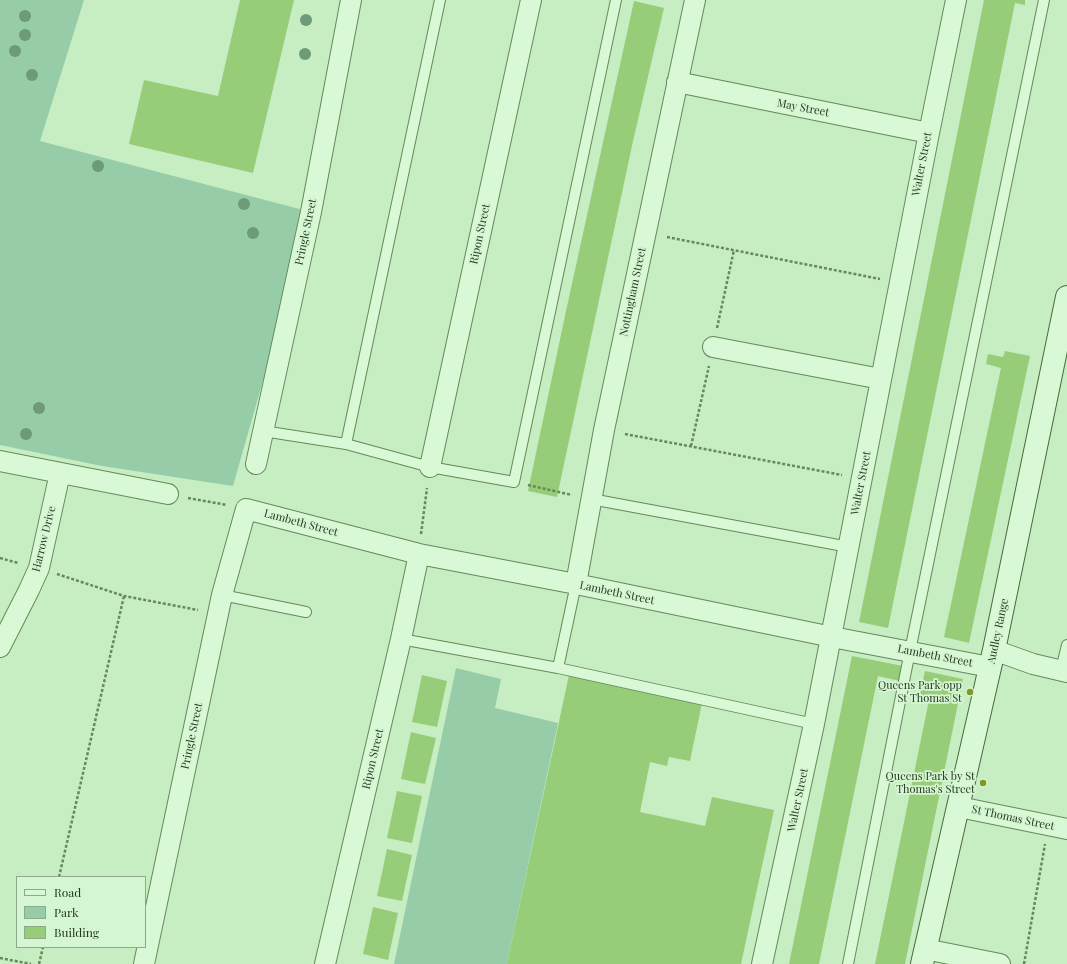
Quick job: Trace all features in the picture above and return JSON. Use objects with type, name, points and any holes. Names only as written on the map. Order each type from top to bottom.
[{"type":"street","name":"Pringle Street","points":[[256,464],[311,212],[351,0]]},
{"type":"street","name":"Ripon Street","points":[[430,468],[531,0]]},
{"type":"street","name":"Walter Street","points":[[762,964],[832,637],[928,133],[956,0]]},
{"type":"street","name":"Nottingham Street","points":[[576,584],[604,430],[677,82],[690,1]]},
{"type":"street","name":"May Street","points":[[677,82],[928,133]]},
{"type":"street","name":"Audley Range","points":[[924,956],[1057,363],[1067,297]]},
{"type":"street","points":[[713,347],[881,379]]},
{"type":"street","points":[[0,461],[168,494]]},
{"type":"street","name":"Harrow Drive","points":[[0,647],[39,568],[60,472]]},
{"type":"street","name":"Pringle Street","points":[[144,964],[220,604],[246,509]]},
{"type":"street","name":"Lambeth Street","points":[[246,509],[419,554],[576,584],[832,637],[910,651],[992,658],[1033,664],[1064,671]]},
{"type":"street","name":"Ripon Street","points":[[325,964],[401,639],[419,554]]},
{"type":"street","name":"St Thomas Street","points":[[958,807],[1058,827]]},
{"type":"street","points":[[924,956],[1000,964]]},
{"type":"lane","points":[[346,444],[440,0]]},
{"type":"lane","points":[[263,431],[346,444],[430,468],[514,482],[616,0]]},
{"type":"lane","points":[[848,964],[910,651],[1044,0]]},
{"type":"lane","points":[[591,499],[849,547]]},
{"type":"lane","points":[[558,668],[576,584]]},
{"type":"lane","points":[[220,604],[306,612]]},
{"type":"lane","points":[[401,639],[558,668],[814,724]]},
{"type":"lane","points":[[1064,671],[1067,646]]},
{"type":"path","points":[[646,233],[900,283]]},
{"type":"path","points":[[604,430],[862,478]]},
{"type":"path","points":[[419,554],[430,468]]},
{"type":"path","points":[[514,482],[591,499]]},
{"type":"path","points":[[168,494],[246,509]]},
{"type":"path","points":[[39,568],[124,596],[220,604]]},
{"type":"path","points":[[59,876],[124,596]]},
{"type":"path","points":[[1024,964],[1058,827]]},
{"type":"path","points":[[39,964],[43,948]]},
{"type":"path","points":[[0,958],[31,964]]},
{"type":"green space","points":[[0,0],[84,0],[40,141],[311,212],[233,486],[102,466],[0,445]]},
{"type":"green space","points":[[456,668],[501,679],[495,708],[558,723],[507,964],[394,964]]},
{"type":"building","points":[[240,0],[294,0],[253,173],[129,144],[144,80],[218,96]]},
{"type":"building","points":[[984,0],[1025,0],[1025,5],[1015,3],[888,628],[859,622]]},
{"type":"building","points":[[634,1],[664,8],[633,141],[557,497],[528,491]]},
{"type":"building","points":[[1005,351],[1030,356],[969,643],[944,637],[1001,368],[986,364],[988,354],[1003,357]]},
{"type":"building","points":[[852,656],[903,666],[900,681],[878,676],[819,964],[789,964]]},
{"type":"building","points":[[925,671],[963,679],[905,964],[875,964],[929,700],[919,698]]},
{"type":"building","points":[[422,675],[447,681],[437,727],[412,722]]},
{"type":"building","points":[[569,675],[702,703],[690,761],[669,757],[667,766],[650,762],[640,812],[705,826],[712,797],[774,810],[741,964],[507,964]]},
{"type":"building","points":[[411,732],[436,738],[425,784],[401,779]]},
{"type":"building","points":[[397,791],[422,796],[412,843],[387,838]]},
{"type":"building","points":[[387,849],[412,855],[402,901],[377,896]]},
{"type":"building","points":[[373,907],[398,913],[388,960],[363,954]]},
{"type":"place","name":"Queens Park opp St Thomas St","points":[[970,692]]},
{"type":"place","name":"Queens Park by St Thomas's Street","points":[[983,783]]}]
